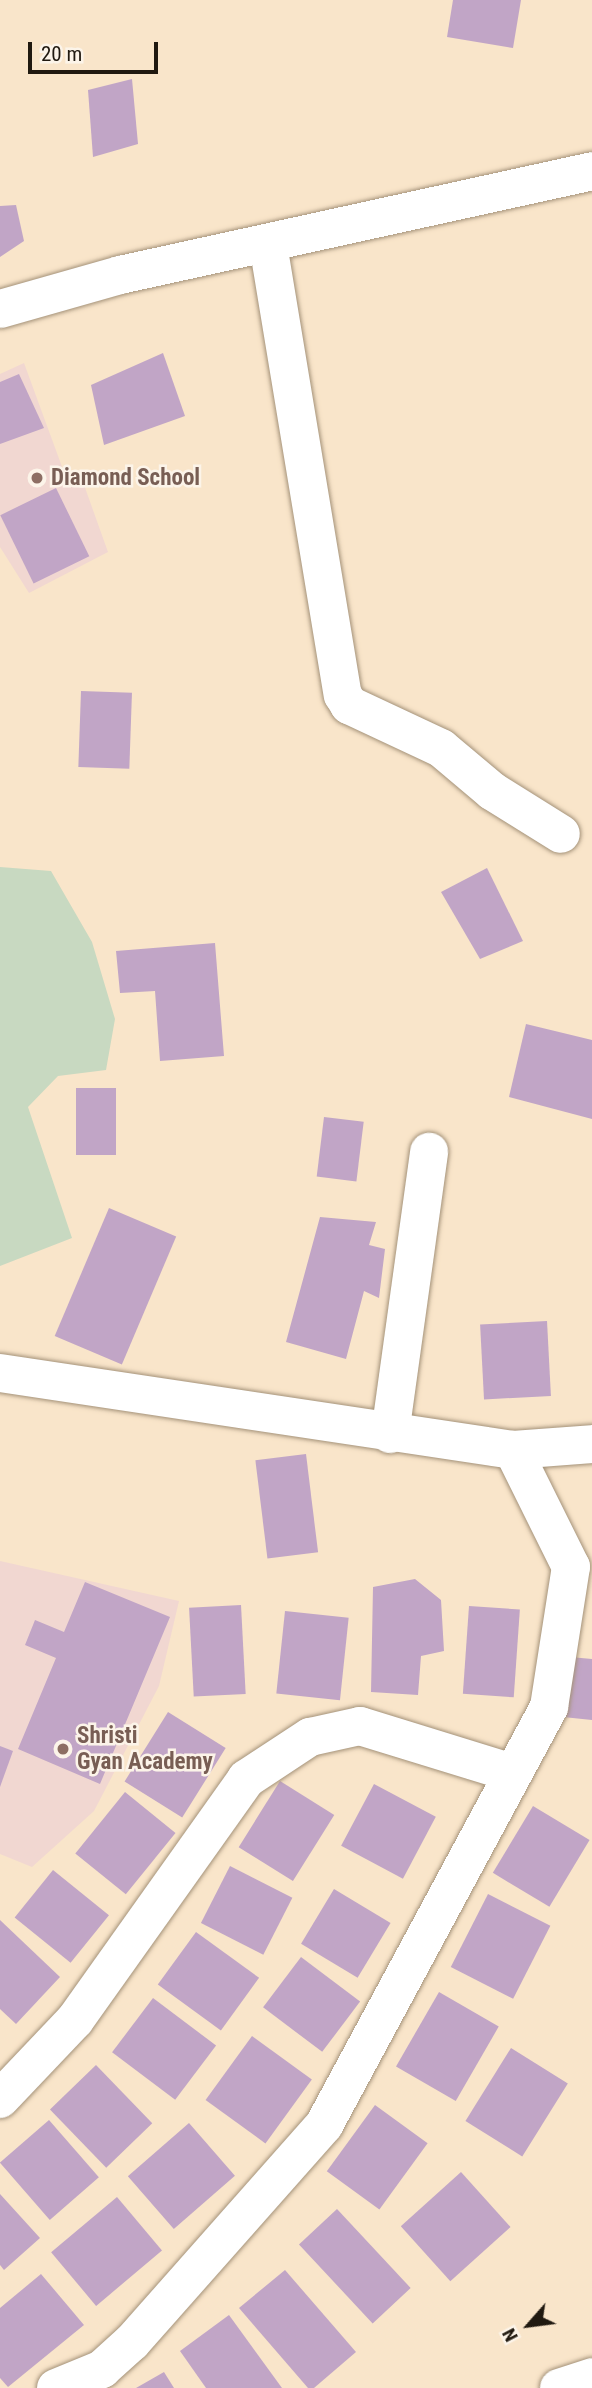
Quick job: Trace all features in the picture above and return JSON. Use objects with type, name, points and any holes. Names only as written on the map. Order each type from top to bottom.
[{"type":"street","points":[[0,309],[120,275],[592,171]]},
{"type":"street","points":[[268,244],[343,695],[349,705],[441,748],[492,792],[561,834]]},
{"type":"street","points":[[390,1434],[429,1152]]},
{"type":"street","points":[[0,1373],[390,1434],[513,1450],[592,1444]]},
{"type":"street","points":[[56,2388],[102,2369],[132,2342],[324,2125],[549,1707],[581,1568],[513,1450]]},
{"type":"street","points":[[0,2099],[75,2021],[246,1779],[310,1737],[360,1726],[513,1773]]},
{"type":"street","points":[[559,2388],[592,2378]]},
{"type":"shaded area","name":"Diamond School","points":[[24,363],[65,475],[83,482],[108,552],[29,593],[0,547],[0,374]]},
{"type":"shaded area","name":"Shristi Gyan Academy","points":[[0,1561],[179,1601],[159,1686],[94,1811],[32,1867],[0,1854]]},
{"type":"green space","points":[[0,867],[51,871],[92,942],[115,1019],[106,1070],[58,1076],[28,1107],[72,1238],[0,1266]]},
{"type":"building","points":[[453,0],[521,0],[513,48],[447,37]]},
{"type":"building","points":[[132,79],[138,144],[93,157],[88,90]]},
{"type":"building","points":[[16,205],[24,241],[0,257],[0,206]]},
{"type":"building","points":[[163,353],[185,416],[104,445],[91,385]]},
{"type":"building","points":[[19,374],[44,428],[0,444],[0,382]]},
{"type":"building","points":[[56,488],[89,556],[34,583],[0,515]]},
{"type":"building","points":[[81,691],[132,693],[129,769],[78,767]]},
{"type":"building","points":[[487,868],[523,941],[480,959],[441,892]]},
{"type":"building","points":[[215,943],[224,1056],[160,1061],[155,991],[120,993],[116,951]]},
{"type":"building","points":[[526,1024],[592,1040],[592,1119],[509,1097]]},
{"type":"building","points":[[76,1088],[116,1088],[116,1155],[76,1155]]},
{"type":"building","points":[[324,1117],[364,1122],[356,1181],[317,1177]]},
{"type":"building","points":[[109,1208],[176,1237],[122,1364],[55,1336]]},
{"type":"building","points":[[320,1217],[376,1222],[369,1245],[385,1249],[379,1298],[364,1291],[346,1359],[286,1342]]},
{"type":"building","points":[[547,1321],[551,1396],[484,1399],[480,1325]]},
{"type":"building","points":[[306,1454],[318,1552],[267,1558],[255,1460]]},
{"type":"building","points":[[415,1579],[441,1600],[444,1651],[421,1656],[418,1695],[371,1692],[373,1587]]},
{"type":"building","points":[[85,1582],[170,1617],[100,1784],[18,1749],[56,1658],[25,1645],[35,1620],[64,1632]]},
{"type":"building","points":[[241,1605],[246,1694],[194,1697],[189,1608]]},
{"type":"building","points":[[469,1606],[520,1610],[514,1697],[463,1694]]},
{"type":"building","points":[[285,1611],[349,1618],[340,1700],[276,1694]]},
{"type":"building","points":[[570,1657],[592,1659],[592,1720],[563,1717]]},
{"type":"building","points":[[168,1712],[226,1748],[182,1818],[125,1782]]},
{"type":"building","points":[[0,1746],[13,1751],[0,1787]]},
{"type":"building","points":[[280,1781],[334,1815],[293,1881],[239,1847]]},
{"type":"building","points":[[374,1784],[436,1817],[403,1879],[341,1846]]},
{"type":"building","points":[[125,1792],[176,1833],[126,1894],[75,1853]]},
{"type":"building","points":[[533,1806],[590,1840],[549,1907],[493,1873]]},
{"type":"building","points":[[230,1866],[292,1898],[263,1955],[201,1923]]},
{"type":"building","points":[[53,1870],[109,1915],[71,1963],[15,1917]]},
{"type":"building","points":[[334,1889],[391,1923],[358,1978],[301,1944]]},
{"type":"building","points":[[488,1894],[550,1926],[513,1999],[451,1967]]},
{"type":"building","points":[[0,1920],[60,1977],[16,2024],[0,2009]]},
{"type":"building","points":[[196,1932],[259,1978],[221,2030],[158,1985]]},
{"type":"building","points":[[301,1957],[360,2002],[322,2052],[263,2007]]},
{"type":"building","points":[[439,1992],[499,2026],[456,2101],[396,2066]]},
{"type":"building","points":[[153,1998],[216,2046],[175,2100],[112,2052]]},
{"type":"building","points":[[252,2036],[312,2079],[265,2143],[206,2100]]},
{"type":"building","points":[[511,2048],[568,2084],[522,2156],[465,2121]]},
{"type":"building","points":[[96,2065],[152,2123],[106,2168],[50,2109]]},
{"type":"building","points":[[375,2105],[428,2143],[379,2210],[327,2171]]},
{"type":"building","points":[[49,2120],[99,2177],[50,2220],[0,2163]]},
{"type":"building","points":[[189,2123],[235,2176],[174,2229],[128,2176]]},
{"type":"building","points":[[461,2172],[511,2227],[450,2281],[401,2226]]},
{"type":"building","points":[[0,2194],[40,2238],[4,2270],[0,2265]]},
{"type":"building","points":[[117,2197],[162,2251],[96,2306],[51,2252]]},
{"type":"building","points":[[337,2209],[411,2288],[373,2323],[299,2244]]},
{"type":"building","points":[[285,2270],[356,2352],[314,2388],[308,2388],[239,2308]]},
{"type":"building","points":[[41,2274],[84,2325],[8,2387],[0,2378],[0,2308]]},
{"type":"building","points":[[229,2315],[282,2388],[206,2388],[180,2351]]},
{"type":"building","points":[[164,2372],[174,2388],[136,2388]]},
{"type":"place","name":"Diamond School","points":[[37,478]]},
{"type":"place","name":"Shristi Gyan Academy","points":[[63,1749]]}]
